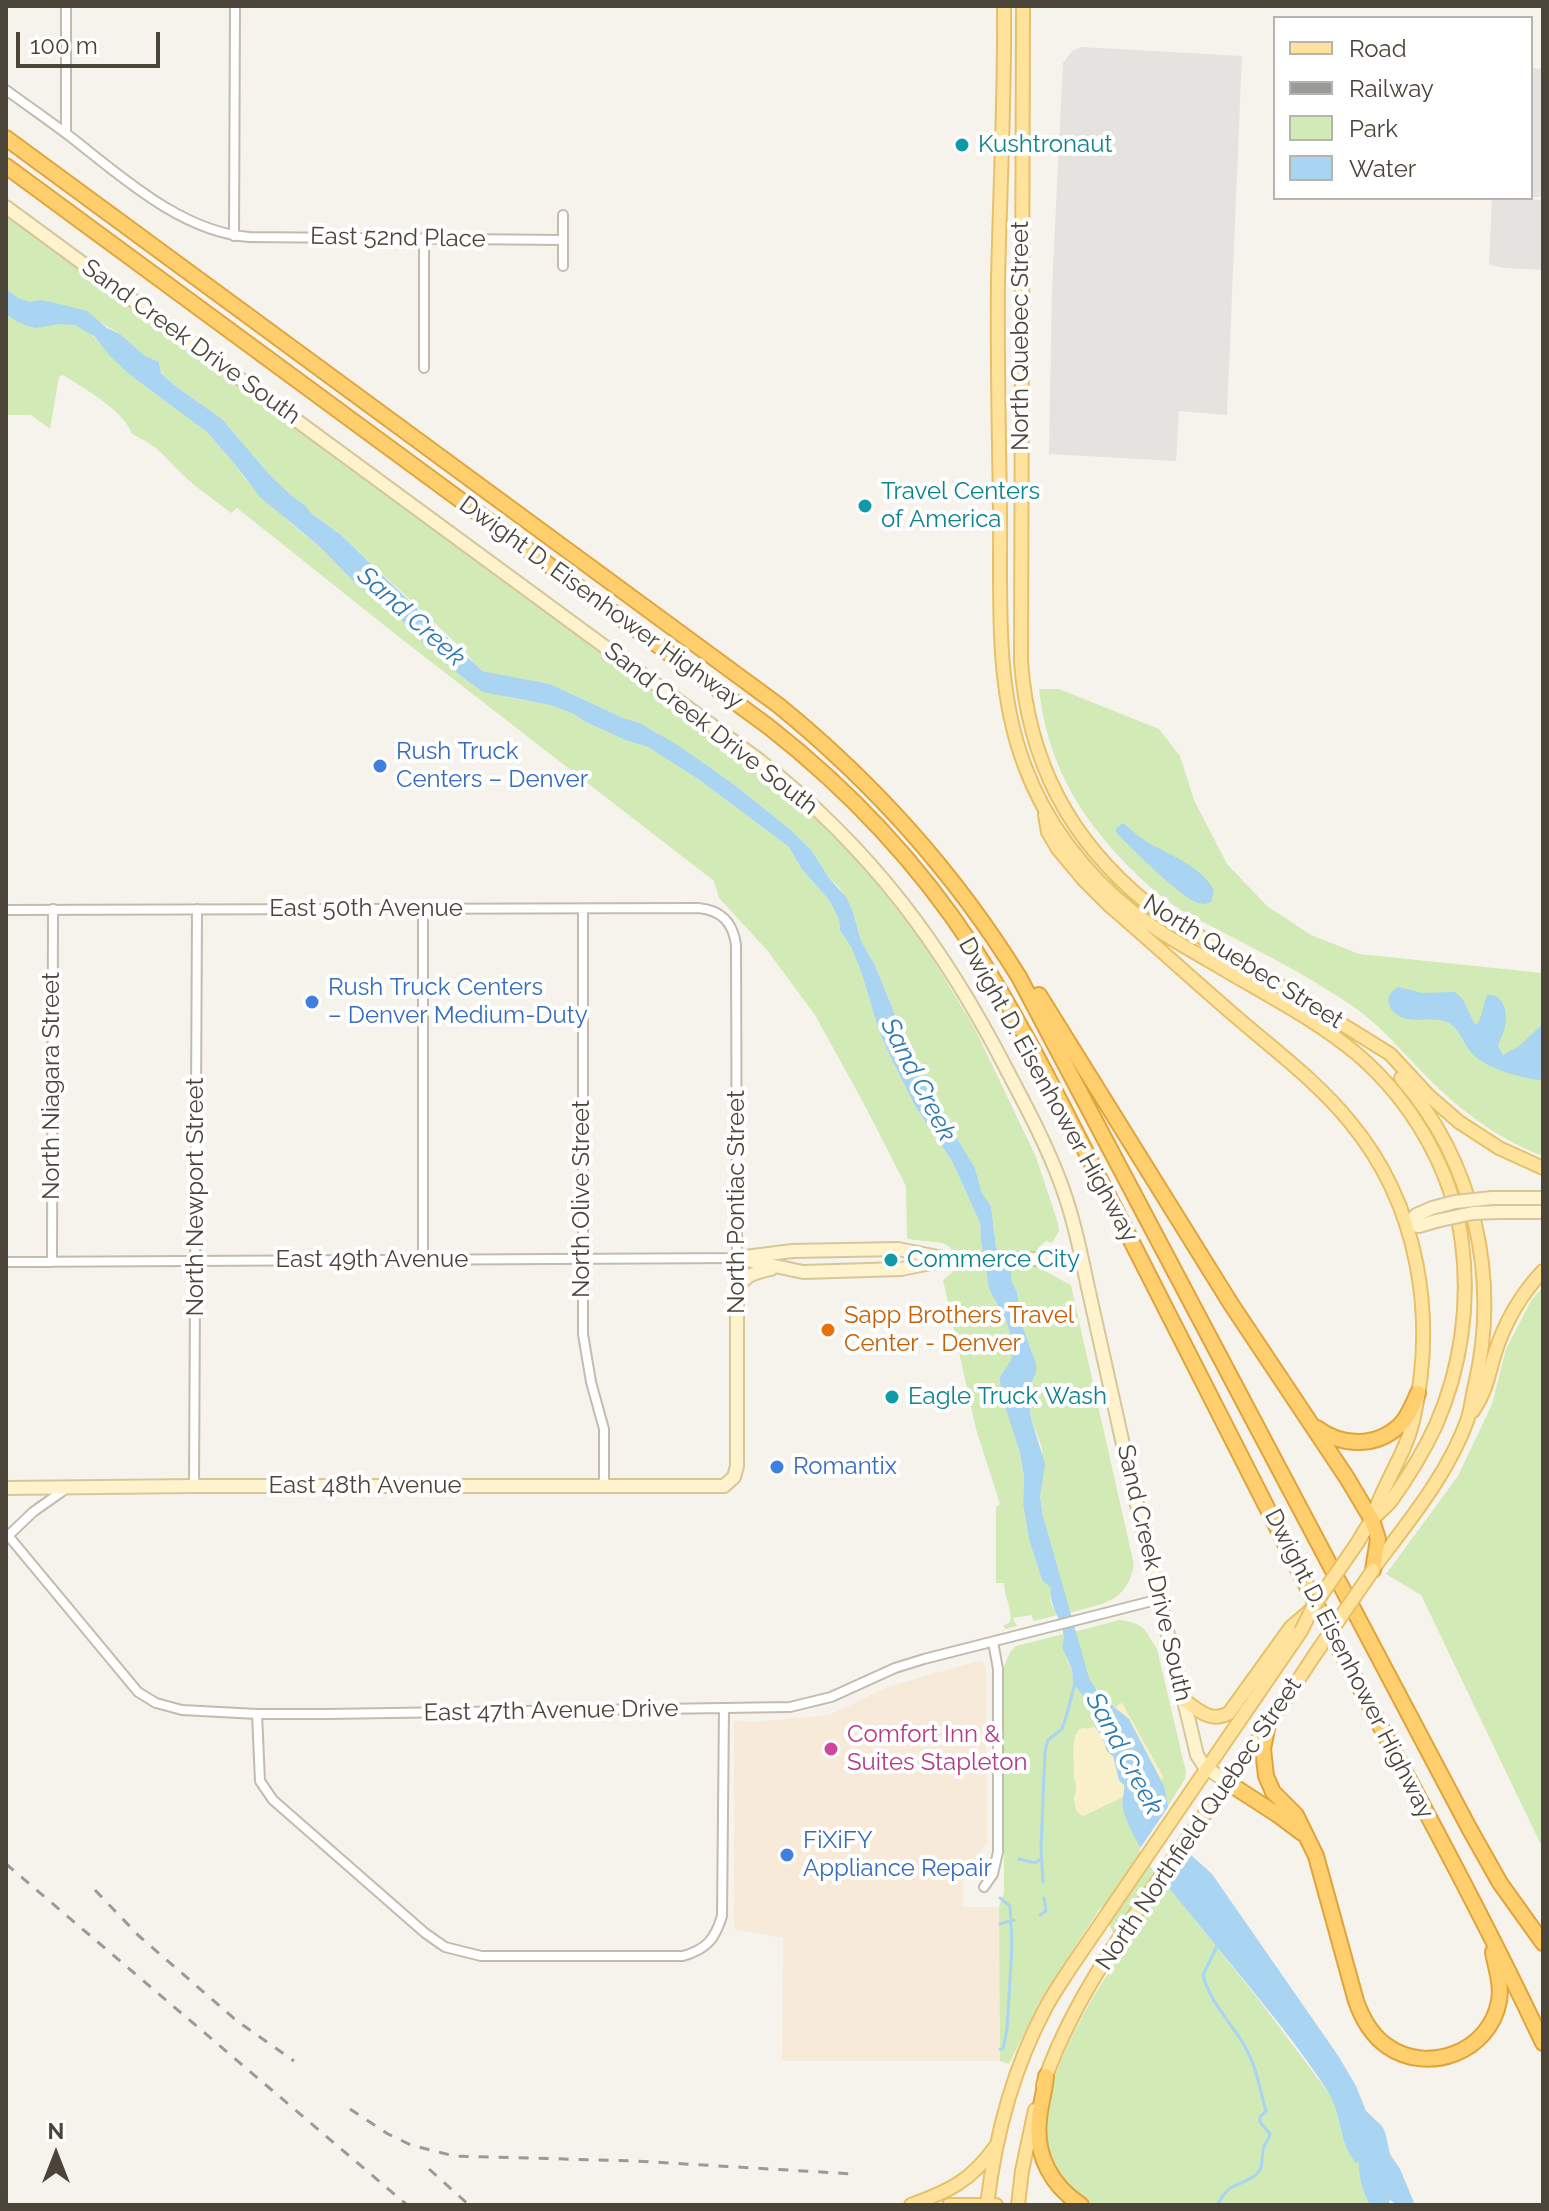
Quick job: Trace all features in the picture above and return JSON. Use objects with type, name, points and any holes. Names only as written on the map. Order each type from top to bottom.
[{"type":"highway","name":"Dwight D. Eisenhower Highway","points":[[6,138],[756,688],[815,735],[856,773],[921,841],[963,893],[1001,948],[1089,1107],[1462,1814],[1500,1883],[1543,1943]]},
{"type":"highway","name":"Dwight D. Eisenhower Highway","points":[[6,166],[769,727],[850,797],[920,874],[988,970],[1043,1070],[1543,2043]]},
{"type":"highway","points":[[1001,948],[1032,984],[1223,1292],[1347,1478],[1372,1520],[1378,1539],[1373,1570]]},
{"type":"highway","points":[[1310,1423],[1329,1436],[1345,1441],[1374,1440],[1399,1426],[1418,1393]]},
{"type":"highway","points":[[1268,1724],[1263,1749],[1266,1776],[1273,1792],[1296,1815],[1308,1839],[1324,1879],[1360,2012],[1377,2039],[1396,2052],[1418,2058],[1449,2057],[1468,2048],[1482,2035],[1497,2012],[1500,1994],[1490,1936]]},
{"type":"highway","points":[[1227,1782],[1308,1839]]},
{"type":"highway","points":[[1046,2076],[1039,2121],[1040,2152],[1055,2181],[1081,2205]]},
{"type":"main road","name":"North Quebec Street","points":[[1004,6],[998,286],[1003,666],[1016,740],[1028,776],[1044,808]]},
{"type":"main road","name":"North Quebec Street","points":[[1023,6],[1021,661],[1025,699],[1036,746],[1068,817],[1098,856],[1134,893],[1178,924],[1360,1036]]},
{"type":"main road","name":"Sand Creek Drive South","points":[[6,207],[748,751],[824,816],[908,908],[940,952],[1019,1093],[1053,1163],[1069,1208],[1197,1755],[1206,1769]]},
{"type":"main road","points":[[1044,808],[1048,832],[1072,866],[1095,891],[1292,1064],[1347,1117],[1383,1170],[1401,1206],[1418,1267],[1422,1310],[1418,1393],[1406,1446],[1379,1499],[1372,1520]]},
{"type":"main road","name":"North Northfield Quebec Street","points":[[987,2204],[997,2144],[1015,2081],[1044,2010],[1298,1626],[1372,1520],[1388,1504],[1420,1455],[1436,1424],[1463,1329],[1465,1272],[1453,1200],[1438,1162],[1406,1107],[1358,1055],[1324,1030],[1185,947],[1129,909],[1085,866],[1044,808]]},
{"type":"main road","points":[[1360,1036],[1390,1054],[1428,1095],[1459,1122],[1499,1148],[1543,1168]]},
{"type":"main road","name":"North Northfield Quebec Street","points":[[1018,2205],[1028,2140],[1046,2076],[1071,2017],[1117,1940],[1437,1480],[1469,1417],[1483,1347],[1485,1317],[1483,1272],[1473,1213],[1453,1157],[1432,1120],[1410,1088],[1360,1036]]},
{"type":"main road","points":[[1408,1224],[1419,1226],[1455,1202],[1543,1198]]},
{"type":"main road","points":[[1434,1215],[1543,1212]]},
{"type":"main road","name":"East 49th Avenue","points":[[737,1258],[792,1251],[898,1249],[948,1259],[1082,1259]]},
{"type":"main road","name":"East 49th Avenue","points":[[737,1258],[803,1272],[901,1269],[948,1259]]},
{"type":"main road","name":"North Pontiac Street","points":[[724,1486],[734,1477],[737,1466],[737,1258]]},
{"type":"main road","points":[[737,1293],[741,1282],[749,1275],[774,1268]]},
{"type":"main road","points":[[1469,1417],[1484,1394],[1498,1344],[1510,1317],[1530,1285],[1543,1271]]},
{"type":"main road","name":"East 48th Avenue","points":[[6,1488],[724,1486]]},
{"type":"main road","points":[[1184,1700],[1209,1717],[1229,1713],[1298,1626]]},
{"type":"main road","points":[[1206,1769],[1227,1782]]},
{"type":"main road","points":[[911,2205],[964,2182],[997,2144]]},
{"type":"main road","points":[[949,2205],[996,2205]]},
{"type":"street","points":[[66,6],[66,133]]},
{"type":"street","points":[[234,236],[235,6]]},
{"type":"street","name":"East 52nd Place","points":[[6,90],[179,215],[234,236],[563,240]]},
{"type":"street","points":[[563,215],[563,266]]},
{"type":"street","points":[[424,238],[424,368]]},
{"type":"street","points":[[423,908],[423,1260]]},
{"type":"street","name":"East 50th Avenue","points":[[6,910],[698,908],[716,911],[724,917]]},
{"type":"street","name":"North Niagara Street","points":[[52,1262],[53,909]]},
{"type":"street","name":"North Newport Street","points":[[194,1486],[197,909]]},
{"type":"street","name":"North Olive Street","points":[[583,909],[584,1349],[604,1429],[604,1486]]},
{"type":"street","name":"North Pontiac Street","points":[[724,917],[735,933],[736,945],[737,1258]]},
{"type":"street","name":"East 49th Avenue","points":[[6,1262],[737,1258]]},
{"type":"street","points":[[7,1534],[47,1500],[69,1487]]},
{"type":"street","name":"East 47th Avenue Drive","points":[[7,1534],[126,1679],[147,1698],[182,1710],[257,1714],[790,1707],[819,1701],[901,1666],[1160,1599]]},
{"type":"street","points":[[984,1887],[996,1864],[998,1852],[998,1669],[993,1642]]},
{"type":"street","points":[[257,1714],[260,1781],[273,1800],[445,1947],[481,1956],[683,1956],[704,1947],[714,1935],[722,1916],[724,1708]]},
{"type":"shaded area","points":[[1081,47],[1242,56],[1227,415],[1179,411],[1176,461],[1049,454],[1052,288],[1063,63],[1072,51]]},
{"type":"shaded area","points":[[1533,68],[1543,69],[1543,197],[1533,197]]},
{"type":"shaded area","points":[[1492,200],[1543,200],[1543,270],[1489,265]]},
{"type":"shaded area","points":[[981,1660],[986,1667],[987,1844],[963,1873],[963,1907],[999,1907],[1000,2061],[782,2061],[783,1938],[734,1929],[734,1721],[829,1715],[890,1686]]},
{"type":"green space","points":[[6,216],[745,759],[812,814],[865,869],[922,941],[975,1029],[1036,1157],[1059,1231],[1052,1243],[1046,1241],[1038,1248],[1043,1270],[1071,1285],[1134,1565],[1131,1578],[1119,1595],[1102,1604],[1069,1613],[1040,1497],[1042,1448],[1031,1418],[1028,1390],[1036,1363],[1022,1325],[1011,1271],[996,1247],[991,1206],[982,1193],[975,1168],[920,1077],[875,965],[861,941],[853,912],[812,851],[736,786],[640,723],[550,684],[482,671],[475,666],[459,646],[341,535],[312,514],[269,474],[222,419],[174,385],[161,372],[159,362],[145,356],[120,334],[100,322],[91,334],[130,375],[207,432],[246,480],[290,523],[319,546],[355,583],[393,612],[456,672],[507,697],[550,705],[625,740],[648,747],[698,779],[789,847],[801,868],[829,900],[861,971],[879,1031],[891,1058],[915,1106],[952,1161],[980,1223],[989,1289],[1006,1320],[1013,1344],[1011,1360],[1000,1381],[1020,1453],[1029,1538],[1042,1580],[1051,1588],[1050,1601],[1057,1615],[1034,1621],[1031,1615],[1013,1618],[1017,1626],[1006,1629],[1003,1626],[1010,1622],[1011,1617],[1004,1583],[996,1583],[996,1507],[1000,1504],[976,1429],[943,1280],[955,1270],[951,1248],[943,1243],[907,1239],[906,1186],[815,1015],[767,950],[719,898],[714,881],[237,508],[231,513],[199,489],[154,447],[132,434],[121,417],[102,401],[63,375],[59,377],[50,429],[31,415],[6,415]]},
{"type":"green space","points":[[1039,689],[1059,689],[1159,729],[1180,756],[1194,800],[1227,864],[1267,906],[1311,935],[1359,954],[1543,973],[1543,1156],[1511,1142],[1467,1113],[1358,1010],[1294,970],[1184,912],[1145,882],[1093,826],[1067,784],[1049,740]]},
{"type":"green space","points":[[1543,1287],[1543,1849],[1421,1595],[1386,1574],[1458,1476],[1492,1404],[1506,1349],[1532,1299]]},
{"type":"green space","points":[[1119,1620],[1143,1628],[1157,1649],[1186,1772],[1168,1806],[1163,1778],[1122,1703],[1115,1708],[1088,1677],[1074,1632]]},
{"type":"green space","points":[[1063,1634],[1073,1683],[1093,1709],[1095,1727],[1082,1728],[1075,1736],[1074,1778],[1077,1786],[1074,1799],[1083,1816],[1124,1796],[1122,1803],[1138,1841],[1171,1890],[1334,2100],[1342,2135],[1352,2158],[1359,2161],[1362,2184],[1370,2205],[1095,2205],[1080,2196],[1056,2173],[1048,2157],[1044,2134],[1046,2108],[1054,2080],[1080,2022],[1122,1952],[1101,1907],[1042,1997],[1009,2064],[1000,2061],[999,1907],[1004,1892],[1004,1667],[1016,1646]]},
{"type":"sand","points":[[1122,1703],[1164,1778],[1083,1816],[1077,1811],[1075,1803],[1073,1749],[1076,1735],[1079,1729],[1100,1728]]},
{"type":"water","name":"Sand Creek","points":[[6,289],[29,302],[41,300],[87,311],[145,356],[159,362],[161,373],[222,419],[269,474],[312,514],[341,535],[482,671],[550,684],[640,723],[679,746],[792,831],[812,851],[846,897],[861,941],[875,965],[920,1077],[975,1168],[982,1193],[991,1206],[996,1247],[1011,1271],[1022,1325],[1036,1363],[1036,1373],[1028,1390],[1031,1418],[1045,1464],[1040,1497],[1043,1516],[1089,1678],[1097,1691],[1129,1719],[1164,1786],[1175,1828],[1191,1855],[1212,1874],[1339,2057],[1366,2111],[1382,2126],[1390,2154],[1415,2205],[1398,2205],[1390,2200],[1388,2205],[1370,2205],[1359,2173],[1359,2162],[1356,2163],[1346,2146],[1327,2090],[1165,1882],[1127,1822],[1123,1806],[1124,1785],[1119,1780],[1113,1756],[1107,1751],[1095,1727],[1093,1709],[1073,1683],[1072,1669],[1062,1647],[1063,1632],[1052,1603],[1051,1588],[1042,1580],[1029,1539],[1020,1453],[1000,1381],[1011,1360],[1013,1344],[1006,1320],[989,1289],[980,1223],[952,1161],[915,1106],[891,1058],[879,1031],[861,971],[829,900],[801,868],[789,847],[698,779],[648,747],[625,740],[550,705],[483,692],[456,672],[393,612],[355,583],[319,546],[261,498],[207,432],[130,375],[94,336],[75,325],[27,326],[6,314]]},
{"type":"water","points":[[1123,823],[1144,840],[1200,873],[1214,890],[1211,902],[1202,904],[1190,899],[1156,871],[1116,832]]},
{"type":"water","points":[[1398,987],[1423,993],[1455,992],[1462,998],[1475,1025],[1479,1022],[1487,995],[1497,997],[1506,1015],[1498,1046],[1503,1055],[1518,1047],[1543,1024],[1543,1080],[1514,1075],[1484,1063],[1447,1022],[1399,1016],[1391,1009],[1388,1000]]},
{"type":"pier","points":[[1172,1801],[1178,1827],[1192,1849],[1165,1888],[1139,1850]]},
{"type":"waterway","name":"Sand Creek","points":[[1043,1882],[1041,1848],[1045,1751],[1048,1740],[1062,1729],[1075,1683]]},
{"type":"waterway","points":[[1019,1859],[1035,1863],[1041,1859]]},
{"type":"waterway","points":[[1000,1898],[1010,1906],[1012,1946],[1007,2029],[1003,2049],[1000,2049]]},
{"type":"waterway","points":[[1040,1915],[1046,1911],[1044,1898]]},
{"type":"waterway","points":[[1000,1924],[1014,1920]]},
{"type":"waterway","points":[[1218,1944],[1203,1975],[1214,2001],[1250,2057],[1266,2111],[1260,2122],[1270,2134],[1263,2149],[1259,2171],[1230,2188],[1218,2204]]},
{"type":"railway","points":[[6,1864],[407,2205]]},
{"type":"railway","points":[[95,1890],[139,1936],[237,2021],[294,2061]]},
{"type":"railway","points":[[350,2109],[411,2145],[454,2156],[636,2161],[854,2174]]},
{"type":"railway","points":[[429,2169],[469,2205]]},
{"type":"place","name":"Kushtronaut","points":[[962,145]]},
{"type":"place","name":"Travel Centers of America","points":[[865,506]]},
{"type":"place","name":"Rush Truck Centers – Denver","points":[[380,766]]},
{"type":"place","name":"Rush Truck Centers – Denver Medium-Duty","points":[[312,1002]]},
{"type":"place","name":"Commerce City","points":[[891,1260]]},
{"type":"place","name":"Sapp Brothers Travel Center - Denver","points":[[828,1330]]},
{"type":"place","name":"Eagle Truck Wash","points":[[892,1397]]},
{"type":"place","name":"Romantix","points":[[777,1467]]},
{"type":"place","name":"Comfort Inn & Suites Stapleton","points":[[831,1749]]},
{"type":"place","name":"FiXiFY Appliance Repair","points":[[787,1855]]}]
